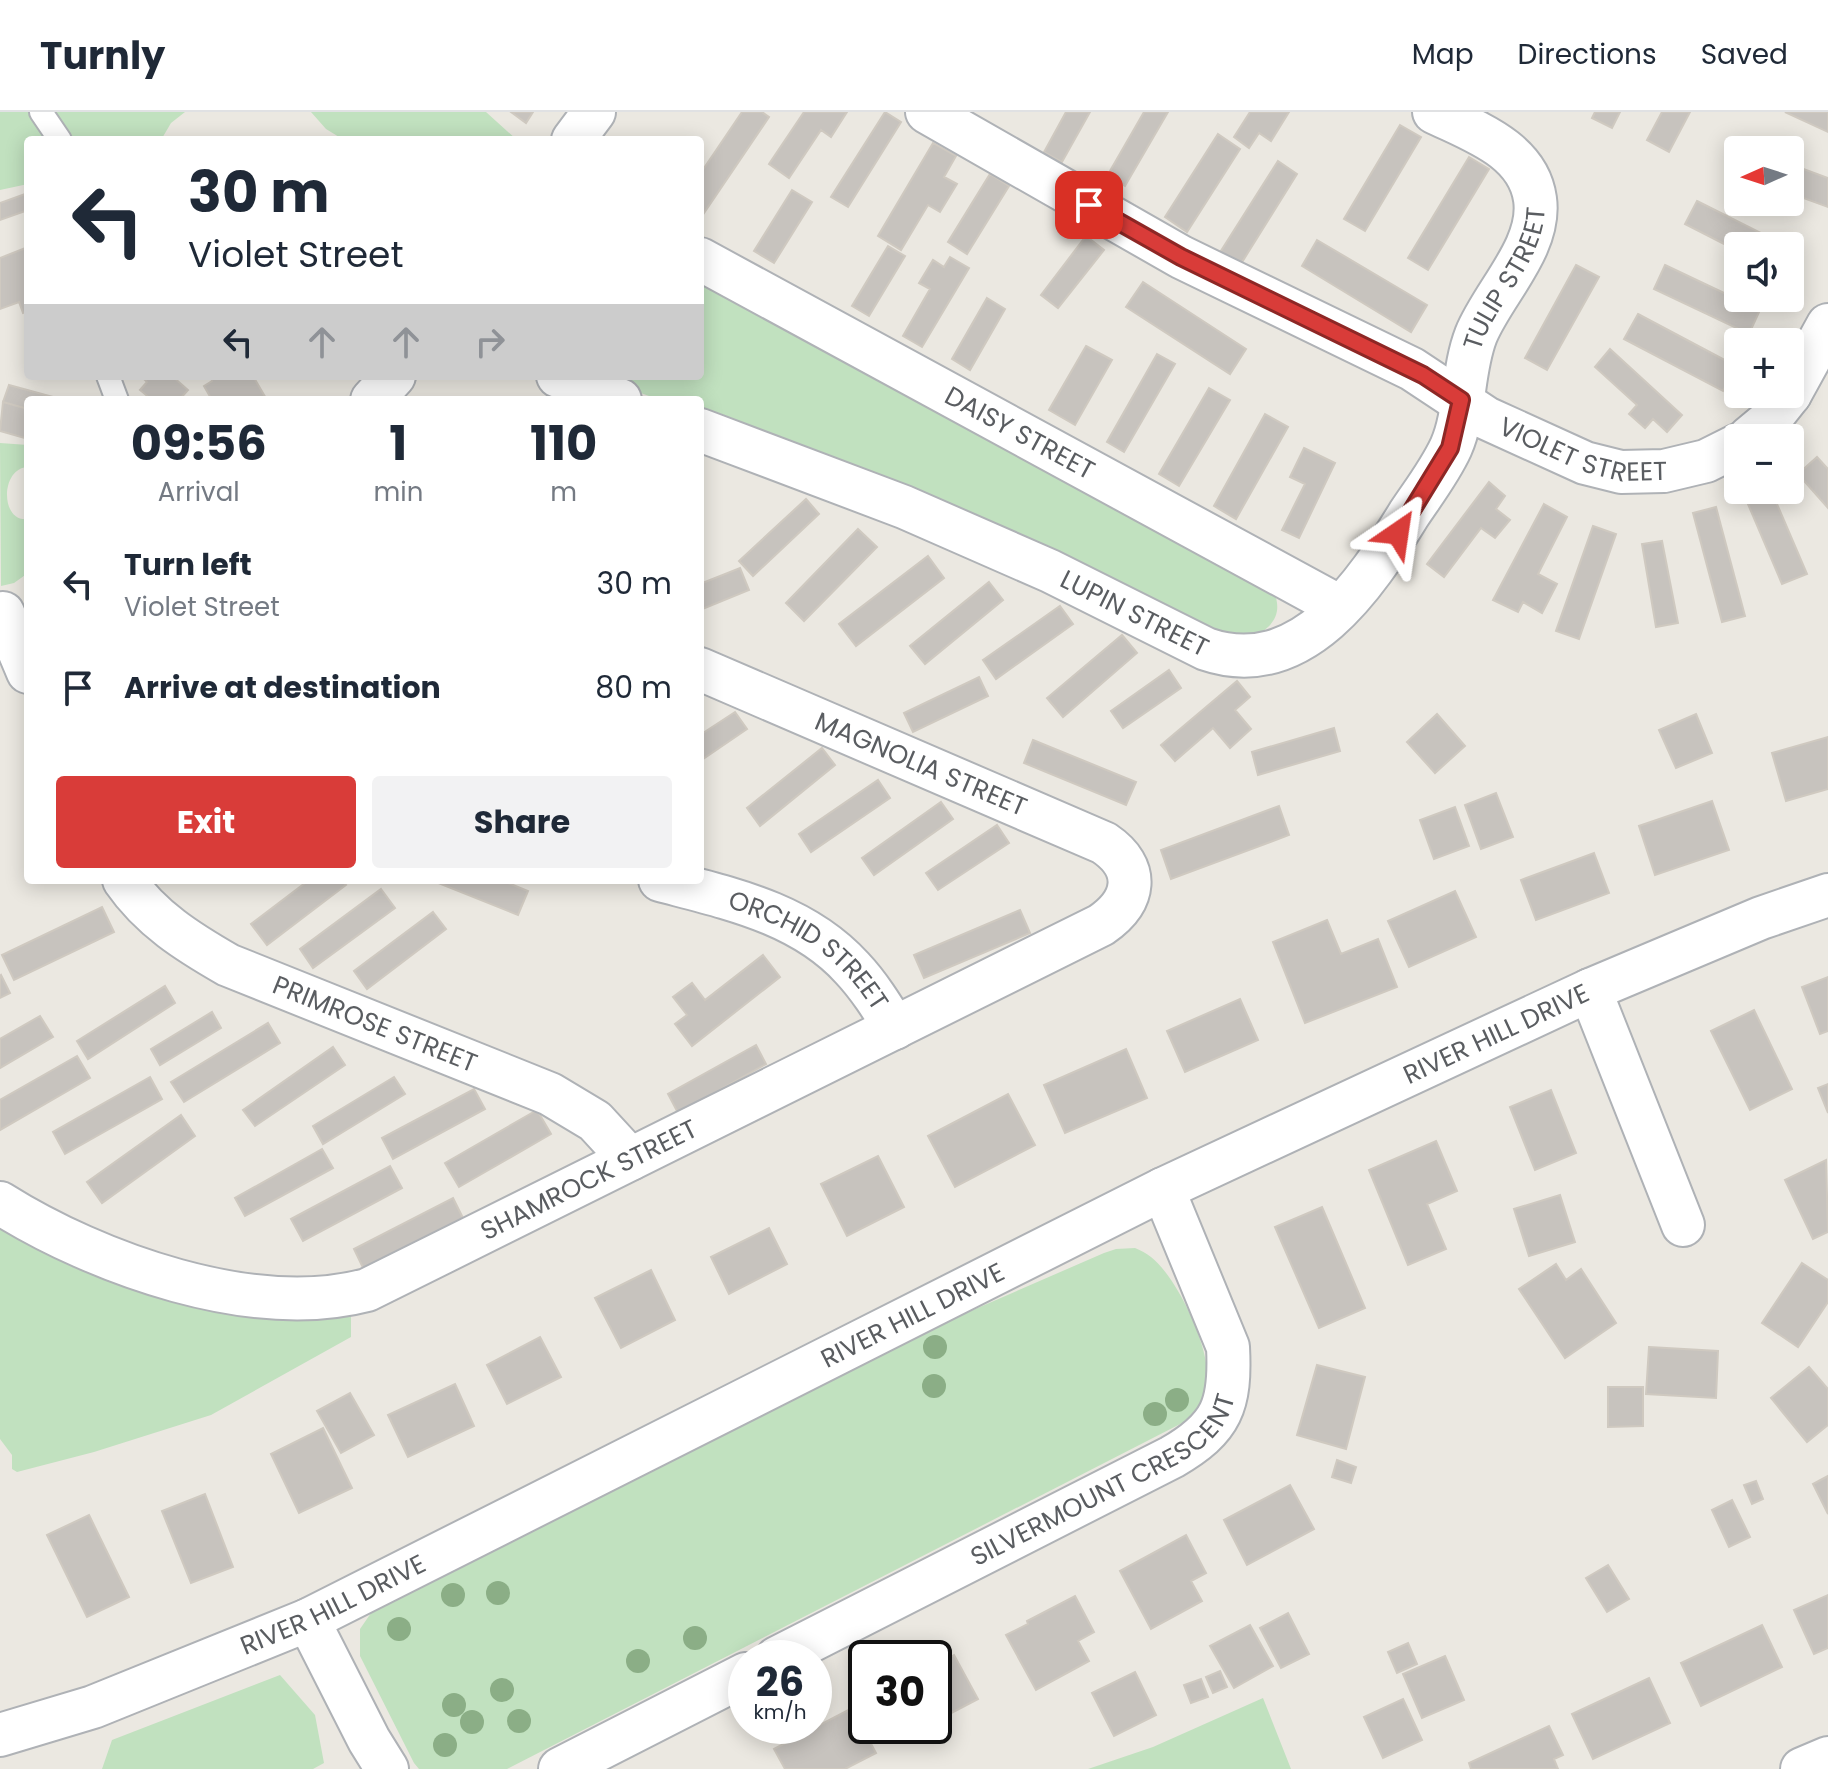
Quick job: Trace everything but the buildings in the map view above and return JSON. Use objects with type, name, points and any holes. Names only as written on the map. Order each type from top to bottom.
[{"type":"street","points":[[576,136],[594,112]]},
{"type":"street","name":"VIOLET STREET","points":[[927,112],[1181,257],[1423,375],[1507,429],[1602,469],[1643,473],[1686,468],[1724,454]]},
{"type":"street","name":"TULIP STREET","points":[[1434,112],[1496,143],[1511,154],[1529,181],[1535,198],[1534,228],[1527,246],[1477,333],[1461,400]]},
{"type":"street","name":"DAISY STREET","points":[[704,261],[1340,607]]},
{"type":"street","points":[[1804,369],[1828,325]]},
{"type":"street","points":[[376,396],[390,380]]},
{"type":"street","points":[[568,380],[610,396]]},
{"type":"street","name":"LUPIN STREET","points":[[704,432],[904,507],[1076,583],[1221,654],[1251,656],[1285,649],[1301,640],[1340,607],[1382,557],[1445,458],[1455,436],[1461,400]]},
{"type":"street","points":[[1766,424],[1779,408]]},
{"type":"street","points":[[10,610],[24,658]]},
{"type":"street","name":"MAGNOLIA STREET","points":[[704,671],[1084,834],[1113,850],[1129,873]]},
{"type":"street","name":"SHAMROCK STREET","points":[[0,1203],[90,1249],[182,1282],[261,1297],[317,1299],[342,1297],[367,1290],[1101,925],[1123,905],[1130,884],[1129,873]]},
{"type":"street","name":"PRIMROSE STREET","points":[[127,884],[144,907],[163,923],[183,939],[228,965],[550,1094],[595,1121],[630,1159]]},
{"type":"street","name":"ORCHID STREET","points":[[675,884],[745,903],[784,919],[817,938],[852,967],[895,1028]]},
{"type":"street","name":"RIVER HILL DRIVE","points":[[0,1735],[93,1707],[308,1620],[1163,1189],[1590,990],[1761,918],[1828,895]]},
{"type":"street","points":[[1590,990],[1683,1225]]},
{"type":"street","name":"SILVERMOUNT CRESCENT","points":[[812,1640],[1172,1457],[1209,1431],[1226,1397],[1228,1347],[1163,1189]]},
{"type":"street","points":[[308,1620],[387,1769]]},
{"type":"street","points":[[560,1769],[728,1683]]},
{"type":"street","points":[[1802,1769],[1828,1758]]},
{"type":"lane","points":[[41,112],[57,136]]},
{"type":"green space","points":[[0,112],[185,112],[171,123],[163,136],[24,136],[24,185],[0,190]]},
{"type":"green space","points":[[311,112],[486,112],[513,136],[337,136],[326,129]]},
{"type":"green space","points":[[704,282],[1274,592],[1277,602],[1275,619],[1264,630],[1239,640],[704,417],[704,396],[649,396],[605,380],[704,380]]},
{"type":"green space","points":[[0,443],[24,445],[24,468],[12,476],[7,495],[12,513],[24,519],[24,576],[14,583],[1,586]]},
{"type":"green space","points":[[0,1225],[106,1277],[180,1303],[256,1318],[303,1320],[351,1313],[351,1337],[211,1415],[94,1452],[17,1472],[12,1469],[12,1455],[0,1439]]},
{"type":"green space","points":[[1135,1248],[1151,1257],[1171,1280],[1191,1315],[1204,1353],[1207,1384],[1200,1404],[1186,1421],[759,1640],[728,1640],[728,1656],[507,1769],[419,1769],[414,1763],[360,1656],[360,1629],[371,1613],[867,1356],[1116,1249]]},
{"type":"green space","points":[[280,1675],[315,1715],[324,1763],[313,1769],[102,1769],[112,1740]]},
{"type":"green space","points":[[1263,1698],[1291,1769],[1088,1769],[1153,1747]]},
{"type":"route","points":[[1089,205],[1181,257],[1423,375],[1461,400],[1450,448],[1398,533]]}]
